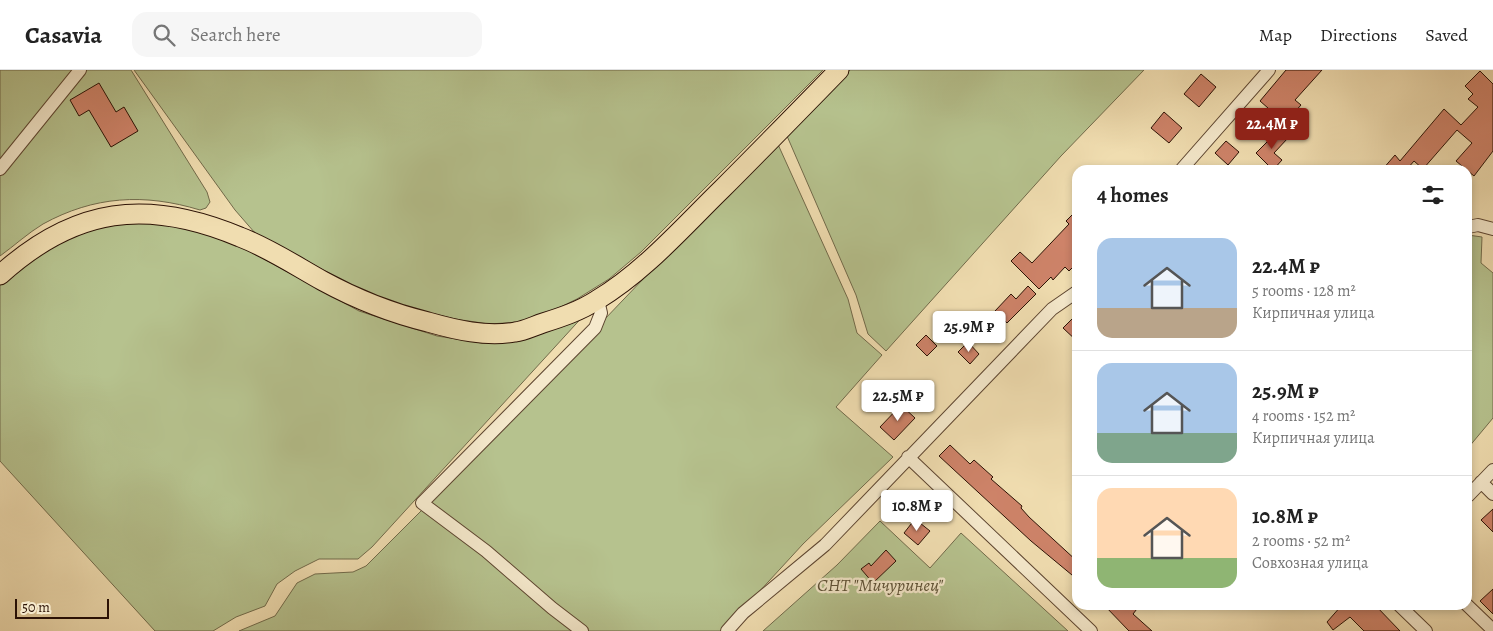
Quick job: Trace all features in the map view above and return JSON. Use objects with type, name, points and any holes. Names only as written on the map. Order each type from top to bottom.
[{"type":"main road","points":[[0,275],[39,244],[68,228],[107,216],[137,213],[185,219],[242,237],[362,301],[452,329],[482,333],[516,332],[571,314],[598,300],[664,247],[839,70]]},
{"type":"street","points":[[0,169],[80,70]]},
{"type":"street","points":[[1185,165],[1269,70]]},
{"type":"street","points":[[1472,225],[1478,224],[1493,229]]},
{"type":"street","points":[[727,631],[743,613],[824,545],[1052,309],[1072,295]]},
{"type":"street","points":[[582,631],[552,608],[486,551],[422,503],[595,328],[601,313],[598,300]]},
{"type":"street","points":[[908,457],[1091,631]]},
{"type":"street","points":[[1472,492],[1493,470]]},
{"type":"street","points":[[1481,482],[1493,494]]},
{"type":"street","points":[[1472,609],[1493,630]]},
{"type":"street","points":[[1404,610],[1426,631]]},
{"type":"green space","points":[[0,70],[131,70],[207,192],[210,202],[206,208],[200,210],[159,201],[120,200],[100,203],[62,215],[43,224],[0,256]]},
{"type":"green space","points":[[134,70],[823,70],[641,252],[609,279],[577,299],[548,313],[521,322],[489,324],[455,319],[414,309],[364,292],[255,233],[235,210]]},
{"type":"green space","points":[[850,70],[1144,70],[1061,156],[886,351],[868,334],[856,295],[787,136]]},
{"type":"green space","points":[[776,140],[848,299],[857,333],[882,355],[836,407],[893,457],[803,544],[723,631],[589,631],[429,503]]},
{"type":"green space","points":[[114,220],[176,223],[244,248],[359,311],[437,336],[482,343],[528,338],[586,313],[372,547],[358,559],[319,559],[295,571],[277,584],[265,606],[236,617],[213,631],[155,631],[0,461],[0,283],[61,237]]},
{"type":"green space","points":[[1472,236],[1482,237],[1481,263],[1493,273],[1493,418],[1472,443]]},
{"type":"green space","points":[[423,509],[484,554],[574,631],[239,631],[275,616],[297,583],[315,574],[353,572],[366,566]]},
{"type":"green space","name":"СНТ \"Мичуринец\"","points":[[880,521],[930,568],[961,533],[1068,631],[763,631],[837,565]]},
{"type":"building","points":[[1286,70],[1322,70],[1295,100],[1301,105],[1285,123],[1260,101]]},
{"type":"building","points":[[1480,71],[1493,84],[1493,151],[1474,176],[1472,174],[1472,165],[1461,165],[1456,161],[1472,143],[1457,130],[1426,165],[1418,165],[1414,161],[1411,165],[1386,165],[1395,155],[1400,161],[1444,109],[1461,125],[1478,107],[1468,99],[1473,94],[1465,86]]},
{"type":"building","points":[[1201,74],[1216,87],[1199,107],[1184,94]]},
{"type":"building","points":[[99,83],[116,112],[124,107],[138,131],[111,147],[89,110],[79,116],[70,100]]},
{"type":"building","points":[[1164,112],[1182,128],[1169,143],[1151,128]]},
{"type":"building","points":[[1280,129],[1288,138],[1274,153],[1282,160],[1278,165],[1268,165],[1256,153]]},
{"type":"building","points":[[1226,141],[1239,152],[1228,165],[1215,153]]},
{"type":"building","points":[[1072,215],[1072,268],[1069,271],[1065,267],[1053,280],[1051,277],[1039,289],[1011,261],[1020,252],[1032,263],[1069,224],[1066,221]]},
{"type":"building","points":[[1028,286],[1036,294],[1007,323],[995,311],[1011,294],[1016,299]]},
{"type":"building","points":[[1072,319],[1072,336],[1063,328]]},
{"type":"building","points":[[926,335],[937,346],[927,356],[916,345]]},
{"type":"building","points":[[968,342],[979,354],[970,364],[958,352]]},
{"type":"building","points":[[901,405],[915,418],[894,440],[880,427]]},
{"type":"building","points":[[950,445],[970,464],[974,460],[993,477],[991,479],[1022,506],[1021,508],[1029,517],[1072,556],[1072,575],[1031,541],[939,456]]},
{"type":"building","points":[[1493,509],[1493,532],[1481,520]]},
{"type":"building","points":[[915,519],[930,531],[918,545],[904,533]]},
{"type":"building","points":[[886,550],[896,561],[873,583],[861,569],[869,563],[871,566]]},
{"type":"building","points":[[1493,589],[1493,614],[1480,601]]},
{"type":"building","points":[[1109,610],[1136,610],[1133,614],[1152,631],[1129,631]]},
{"type":"building","points":[[1338,610],[1380,610],[1400,631],[1364,631],[1350,617],[1333,630],[1327,622]]}]
